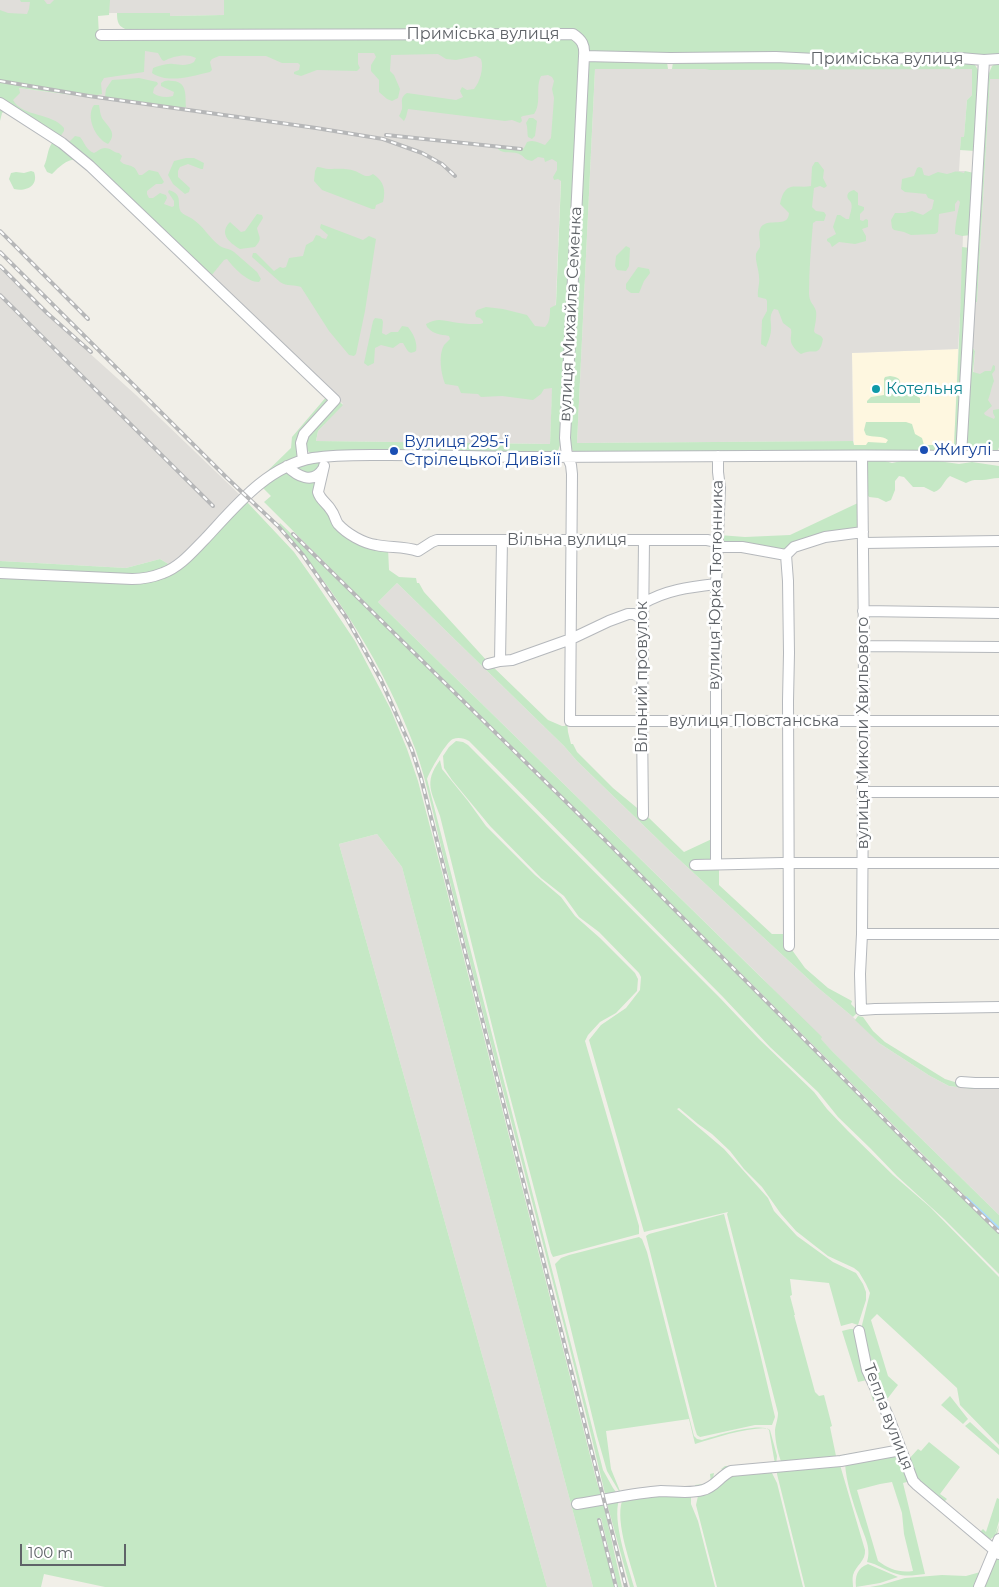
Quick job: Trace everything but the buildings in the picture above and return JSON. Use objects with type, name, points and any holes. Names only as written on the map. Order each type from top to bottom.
[{"type":"street","name":"Приміська вулиця","points":[[101,35],[573,34],[580,38],[583,43],[584,56],[999,59]]},
{"type":"street","name":"вулиця Михайла Семенка","points":[[570,721],[572,474],[565,438],[584,56]]},
{"type":"street","points":[[961,456],[984,60]]},
{"type":"street","points":[[0,103],[62,143],[90,166],[335,400],[304,434],[301,443],[303,460]]},
{"type":"street","points":[[0,573],[123,579],[156,576],[172,569],[193,552],[251,492],[270,476],[287,466],[303,460],[326,461],[432,455],[538,457],[999,456]]},
{"type":"street","name":"вулиця Юрка Тютюнника","points":[[716,864],[716,584],[720,488],[718,456]]},
{"type":"street","name":"вулиця Миколи Хвильового","points":[[862,456],[864,646],[861,1010],[999,1007]]},
{"type":"street","points":[[287,466],[299,476],[311,478],[321,472],[326,461]]},
{"type":"street","name":"Вільна вулиця","points":[[326,461],[318,492],[320,498],[331,510],[340,526],[366,543],[418,551],[437,540],[706,540],[717,542],[722,548],[742,547],[786,555]]},
{"type":"street","points":[[789,946],[789,653],[786,555],[794,547],[824,537],[864,532]]},
{"type":"street","points":[[500,661],[502,540]]},
{"type":"street","name":"Вільний провулок","points":[[643,815],[642,604],[644,540]]},
{"type":"street","points":[[864,543],[999,541]]},
{"type":"street","points":[[642,604],[658,595],[716,584]]},
{"type":"street","points":[[863,612],[999,613]]},
{"type":"street","points":[[488,664],[512,660],[628,614],[634,614],[642,619]]},
{"type":"street","points":[[864,646],[999,647]]},
{"type":"street","name":"вулиця Повстанська","points":[[570,721],[999,721]]},
{"type":"street","points":[[862,792],[999,792]]},
{"type":"street","points":[[695,865],[999,863]]},
{"type":"street","points":[[862,934],[999,934]]},
{"type":"street","points":[[961,1082],[975,1084],[999,1083]]},
{"type":"street","name":"Тепла вулиця","points":[[858,1331],[867,1370],[889,1418],[913,1481],[997,1553]]},
{"type":"street","points":[[577,1504],[660,1491],[684,1492],[702,1490],[712,1486],[731,1471],[841,1461],[901,1450]]},
{"type":"street","points":[[979,1587],[997,1553],[999,1540]]},
{"type":"shaded area","points":[[0,0],[224,0],[225,15],[170,16],[169,13],[112,13],[0,16]]},
{"type":"shaded area","points":[[144,51],[566,54],[550,444],[316,441],[318,431],[343,404],[92,163],[7,104],[11,87],[94,98],[97,74]]},
{"type":"shaded area","points":[[595,69],[973,69],[972,95],[967,100],[964,138],[961,138],[959,171],[965,171],[958,349],[852,353],[853,441],[577,443]]},
{"type":"shaded area","points":[[990,79],[999,79],[999,435],[968,440],[975,351],[971,345],[974,302],[977,302]]},
{"type":"shaded area","points":[[0,269],[46,314],[136,395],[241,496],[170,565],[160,559],[126,568],[0,561]]},
{"type":"shaded area","points":[[958,349],[954,445],[854,445],[852,353]]},
{"type":"shaded area","points":[[397,583],[671,852],[817,987],[853,1017],[879,1043],[949,1086],[972,1089],[999,1089],[999,1215],[832,1051],[761,977],[378,602]]},
{"type":"shaded area","points":[[377,834],[402,867],[593,1587],[547,1587],[339,844]]},
{"type":"green space","points":[[20,0],[44,0],[47,4],[50,4],[54,0],[110,0],[109,15],[98,16],[99,37],[571,37],[577,39],[582,55],[560,445],[558,451],[311,454],[305,448],[304,440],[339,401],[343,405],[318,431],[316,441],[550,444],[552,388],[544,389],[533,400],[502,396],[481,397],[478,394],[461,393],[458,386],[445,384],[442,375],[441,354],[444,345],[450,339],[449,336],[435,333],[426,324],[439,320],[480,324],[483,321],[476,317],[475,313],[477,310],[486,307],[527,315],[535,326],[545,327],[548,323],[550,308],[556,305],[561,181],[558,179],[554,180],[553,177],[557,170],[557,162],[552,159],[545,162],[544,158],[538,157],[532,161],[518,154],[503,152],[498,149],[499,147],[521,150],[527,142],[534,141],[545,145],[551,138],[554,98],[552,89],[554,81],[552,77],[548,75],[541,76],[538,85],[538,105],[536,110],[534,114],[521,117],[522,121],[520,123],[512,120],[505,121],[408,109],[404,121],[399,116],[402,109],[402,98],[407,93],[456,100],[463,97],[460,91],[462,87],[467,90],[474,89],[482,71],[481,59],[476,56],[456,60],[446,59],[438,54],[391,55],[390,71],[394,75],[400,89],[398,98],[392,101],[379,92],[379,80],[371,71],[371,65],[376,57],[374,53],[358,53],[360,68],[357,71],[317,70],[301,76],[294,74],[294,72],[299,70],[300,65],[298,63],[282,63],[266,56],[219,56],[210,62],[212,70],[210,72],[173,79],[152,73],[153,68],[168,64],[189,64],[194,62],[196,58],[180,56],[164,61],[158,53],[145,51],[144,72],[104,78],[101,83],[102,94],[82,94],[0,80],[0,10],[8,13],[27,14],[30,2],[21,2]]},
{"type":"green space","points":[[224,0],[999,0],[999,57],[593,53],[589,51],[580,35],[128,30],[120,26],[117,19],[117,13],[170,13],[170,16],[224,15]]},
{"type":"green space","points":[[592,59],[667,62],[668,69],[595,69],[577,443],[853,441],[854,445],[866,445],[868,442],[886,443],[888,440],[866,435],[864,430],[866,422],[906,422],[912,424],[915,434],[922,438],[924,445],[954,445],[962,247],[970,248],[957,452],[601,453],[573,451],[569,438],[588,65]]},
{"type":"green space","points":[[673,62],[970,63],[975,65],[981,75],[975,151],[960,150],[961,137],[964,137],[967,100],[972,95],[972,69],[672,69]]},
{"type":"green space","points":[[999,62],[999,79],[990,79],[977,302],[974,302],[987,78],[992,66]]},
{"type":"green space","points":[[139,78],[157,82],[158,84],[154,88],[153,93],[163,97],[173,96],[174,92],[161,86],[161,83],[170,80],[178,82],[185,91],[186,107],[180,108],[105,97],[106,89],[112,80]]},
{"type":"green space","points":[[0,82],[95,98],[19,88],[20,93],[13,100],[23,109],[59,123],[64,128],[60,137],[68,143],[75,136],[80,137],[91,152],[94,153],[105,148],[119,153],[122,156],[120,161],[136,169],[139,175],[149,170],[158,172],[164,182],[156,184],[147,191],[149,198],[153,198],[160,193],[166,195],[167,198],[164,204],[172,207],[174,206],[174,201],[168,192],[169,190],[174,192],[178,197],[181,212],[199,224],[220,246],[234,252],[257,272],[261,279],[259,282],[245,277],[227,259],[211,276],[76,159],[66,162],[52,174],[47,172],[44,166],[52,143],[51,141],[5,111],[2,113],[0,121]]},
{"type":"green space","points":[[94,105],[99,105],[102,118],[111,130],[112,137],[108,144],[99,137],[93,127],[91,115]]},
{"type":"green space","points":[[529,118],[537,121],[535,136],[532,139],[528,137],[526,123]]},
{"type":"green space","points":[[194,158],[204,163],[203,169],[188,164],[180,167],[178,177],[190,188],[189,192],[185,194],[173,184],[168,175],[174,161]]},
{"type":"green space","points":[[815,162],[818,162],[824,170],[823,178],[827,186],[824,188],[820,186],[814,188],[812,207],[816,211],[824,212],[826,215],[824,221],[813,223],[809,293],[816,311],[814,331],[823,339],[818,351],[801,354],[792,344],[791,329],[783,323],[778,310],[774,309],[771,317],[771,332],[766,347],[761,344],[762,320],[767,311],[767,301],[758,297],[759,280],[756,254],[760,247],[759,232],[761,227],[764,224],[785,221],[788,218],[789,213],[780,204],[782,196],[788,188],[811,186],[812,167]]},
{"type":"green space","points":[[317,167],[348,169],[366,176],[373,174],[380,180],[383,186],[383,202],[376,205],[375,209],[372,209],[322,190],[314,181]]},
{"type":"green space","points":[[919,167],[922,168],[924,175],[929,176],[938,172],[947,174],[956,171],[964,173],[965,171],[974,173],[971,235],[962,236],[955,234],[960,202],[958,200],[955,204],[955,211],[939,214],[938,232],[935,234],[911,235],[892,228],[891,220],[895,213],[912,211],[923,215],[932,209],[934,200],[928,198],[926,194],[905,192],[901,189],[902,179],[914,176]]},
{"type":"green space","points":[[34,172],[35,177],[33,184],[27,189],[14,189],[9,179],[11,173]]},
{"type":"green space","points":[[854,190],[858,193],[858,205],[864,207],[860,214],[860,220],[868,220],[868,227],[862,229],[866,236],[866,241],[855,244],[839,242],[832,247],[827,239],[836,234],[833,227],[837,215],[849,219],[852,206],[847,196],[849,192]]},
{"type":"green space","points":[[257,214],[262,215],[263,218],[257,228],[260,238],[259,242],[255,247],[240,249],[226,237],[225,230],[230,222],[241,232],[245,231]]},
{"type":"green space","points":[[321,224],[363,240],[369,236],[376,239],[365,311],[354,356],[349,355],[329,331],[301,287],[280,282],[252,257],[253,253],[256,253],[274,271],[280,267],[286,267],[289,258],[303,256],[306,245],[313,241],[316,235],[326,239],[328,235],[320,228]]},
{"type":"green space","points":[[626,246],[630,248],[629,266],[626,271],[617,270],[615,266],[616,256]]},
{"type":"green space","points":[[638,267],[649,269],[650,273],[639,293],[631,293],[626,289],[626,284]]},
{"type":"green space","points":[[375,318],[382,319],[382,333],[386,335],[391,332],[398,332],[402,326],[408,327],[415,338],[416,351],[409,352],[403,343],[393,348],[381,345],[375,348],[374,363],[368,366],[364,363]]},
{"type":"green space","points":[[971,345],[975,351],[973,372],[980,374],[985,371],[991,371],[993,365],[995,366],[992,374],[994,381],[988,400],[992,406],[984,413],[994,419],[993,410],[999,409],[999,447],[997,453],[966,451],[965,449]]},
{"type":"green space","points":[[890,376],[900,381],[901,396],[911,393],[920,398],[920,403],[867,403],[871,397],[884,395],[884,379]]},
{"type":"green space","points":[[327,396],[329,401],[302,433],[296,459],[251,487],[291,448],[292,437]]},
{"type":"green space","points":[[867,460],[892,463],[906,460],[959,464],[972,462],[999,466],[999,478],[974,480],[966,483],[950,476],[934,492],[924,487],[913,487],[904,477],[899,476],[895,481],[895,490],[891,500],[886,502],[878,498],[869,497],[866,493]]},
{"type":"green space","points":[[321,462],[316,492],[335,522],[388,548],[389,570],[399,577],[416,578],[417,583],[419,583],[424,592],[488,662],[548,720],[562,726],[565,726],[567,722],[571,744],[573,744],[577,752],[613,788],[648,817],[684,852],[714,838],[719,866],[719,885],[772,934],[787,934],[783,942],[792,950],[805,968],[828,988],[852,1001],[851,1004],[857,1010],[857,1013],[853,1017],[817,987],[671,852],[397,583],[378,602],[819,1034],[832,1051],[999,1215],[999,1230],[264,502],[271,496],[262,487],[269,481],[296,467]]},
{"type":"green space","points":[[247,502],[294,552],[355,641],[390,708],[407,749],[418,781],[444,880],[603,1502],[622,1587],[618,1587],[601,1518],[597,1519],[615,1587],[593,1587],[402,867],[377,834],[339,844],[547,1587],[105,1587],[44,1574],[41,1587],[0,1587],[0,576],[132,582],[195,554]]},
{"type":"green space","points":[[860,502],[859,528],[785,552],[723,545],[719,535],[745,537],[790,535]]},
{"type":"green space","points":[[280,523],[607,844],[999,1234],[999,1274],[838,1117],[818,1092],[770,1047],[723,997],[469,741],[461,738],[453,739],[442,751],[427,779],[603,1470],[619,1496],[606,1498],[565,1329],[416,751],[390,689],[358,631],[321,577],[279,525]]},
{"type":"green space","points":[[160,559],[170,565],[148,575],[0,570],[0,561],[126,568]]},
{"type":"green space","points":[[456,741],[468,745],[759,1039],[814,1092],[848,1131],[893,1175],[930,1207],[999,1277],[999,1445],[960,1405],[957,1388],[877,1314],[871,1320],[888,1376],[898,1385],[888,1398],[883,1400],[869,1370],[860,1333],[870,1293],[859,1272],[828,1256],[796,1231],[762,1187],[730,1151],[679,1108],[677,1109],[724,1149],[768,1198],[774,1211],[797,1236],[833,1262],[856,1273],[866,1292],[866,1300],[858,1325],[852,1323],[841,1326],[829,1283],[790,1279],[792,1295],[790,1296],[794,1315],[815,1392],[819,1396],[824,1395],[832,1426],[830,1427],[836,1456],[876,1449],[876,1454],[782,1464],[775,1434],[778,1413],[728,1212],[644,1232],[589,1040],[601,1025],[626,1008],[640,990],[641,977],[599,932],[579,917],[564,896],[541,878],[490,826],[452,780],[444,768],[443,756]]},
{"type":"green space","points":[[440,760],[442,769],[486,826],[535,875],[561,897],[575,916],[635,973],[638,979],[637,991],[616,1013],[600,1022],[585,1041],[639,1226],[639,1234],[553,1257],[551,1253],[440,816],[432,794],[430,781]]},
{"type":"green space","points":[[858,1016],[863,1017],[873,1031],[885,1042],[945,1079],[961,1084],[999,1085],[999,1089],[972,1089],[949,1086],[879,1043],[855,1020]]},
{"type":"green space","points":[[724,1214],[775,1417],[772,1425],[755,1425],[700,1437],[695,1429],[646,1236]]},
{"type":"green space","points":[[639,1237],[642,1239],[647,1252],[694,1436],[702,1440],[737,1430],[765,1428],[738,1432],[695,1444],[689,1419],[606,1431],[611,1469],[620,1491],[695,1486],[711,1483],[710,1474],[714,1473],[712,1484],[700,1489],[620,1493],[607,1471],[597,1436],[555,1264],[561,1258],[569,1255]]},
{"type":"green space","points":[[853,1329],[857,1334],[877,1400],[873,1401],[867,1380],[858,1382],[842,1331]]},
{"type":"green space","points":[[950,1396],[968,1419],[963,1424],[941,1405]]},
{"type":"green space","points":[[970,1422],[999,1449],[999,1455],[965,1426]]},
{"type":"green space","points":[[768,1429],[770,1430],[777,1456],[776,1466],[724,1471],[721,1469],[725,1466],[765,1466],[775,1464]]},
{"type":"green space","points":[[929,1442],[960,1467],[940,1494],[947,1499],[942,1504],[917,1482],[908,1460],[918,1449],[921,1451]]},
{"type":"green space","points":[[896,1455],[901,1457],[911,1481],[903,1483],[925,1574],[900,1575],[867,1562],[868,1546],[850,1492],[845,1463]],"holes":[[[892,1482],[902,1513],[904,1534],[913,1571],[894,1570],[878,1561],[857,1490]]]},
{"type":"green space","points":[[840,1465],[865,1554],[853,1575],[853,1587],[805,1587],[777,1470]]},
{"type":"green space","points":[[771,1471],[777,1483],[803,1587],[717,1587],[696,1505],[698,1496],[735,1473]]},
{"type":"green space","points":[[689,1494],[715,1587],[637,1587],[622,1532],[620,1510],[622,1501],[624,1499]]},
{"type":"green space","points":[[997,1498],[999,1499],[999,1521],[995,1535],[999,1525],[996,1539],[990,1542],[995,1536],[989,1540],[979,1533],[983,1529],[986,1532]]},
{"type":"green space","points":[[606,1500],[619,1500],[617,1509],[619,1531],[634,1587],[630,1587]]},
{"type":"green space","points":[[999,1557],[999,1587],[981,1587],[994,1559]]},
{"type":"green space","points":[[868,1564],[898,1577],[880,1583],[856,1587],[858,1573],[861,1568]]},
{"type":"green space","points":[[984,1571],[978,1587],[870,1587],[905,1578],[942,1575],[966,1576]]},
{"type":"waterway","points":[[966,1197],[999,1228]]},
{"type":"railway","points":[[0,81],[89,96],[383,139],[422,153],[442,164],[455,176]]},
{"type":"railway","points":[[386,135],[521,149]]},
{"type":"railway","points":[[0,231],[88,319]]},
{"type":"railway","points":[[0,252],[227,478],[278,526],[303,555],[346,617],[381,680],[412,750],[421,778],[626,1587]]},
{"type":"railway","points":[[0,266],[47,313],[91,352]]},
{"type":"railway","points":[[0,295],[213,506]]},
{"type":"railway","points":[[293,534],[608,843],[999,1232]]},
{"type":"railway","points":[[599,1520],[616,1587]]},
{"type":"place","name":"Котельня","points":[[876,389]]},
{"type":"place","name":"Жигулі","points":[[924,450]]},
{"type":"place","name":"Вулиця 295-ї Стрілецької Дивізії","points":[[394,451]]}]
